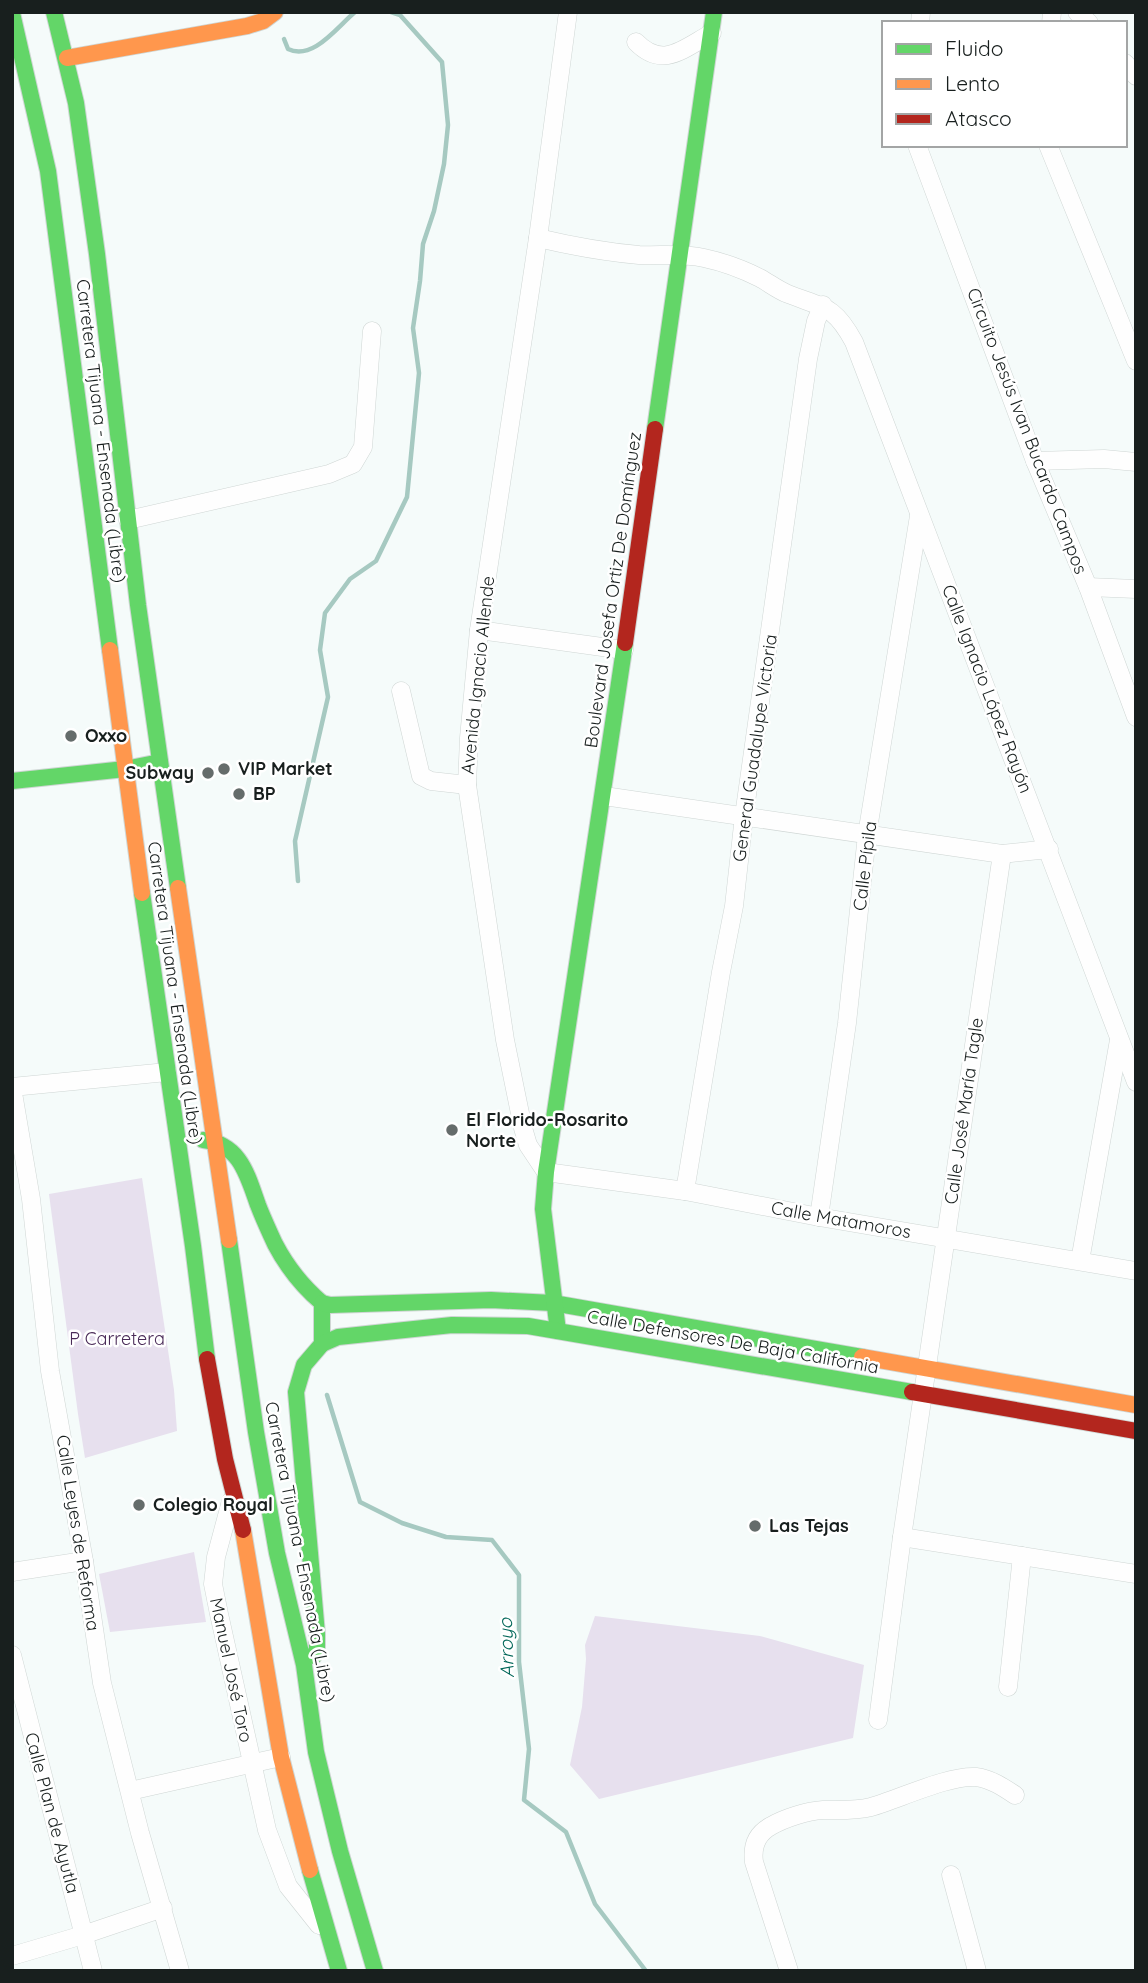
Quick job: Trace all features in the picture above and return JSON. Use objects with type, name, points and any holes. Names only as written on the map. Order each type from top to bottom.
[{"type":"main road","name":"Carretera Tijuana - Ensenada (Libre)","points":[[54,12],[76,103],[160,762],[256,1432],[277,1553],[304,1665],[316,1752],[340,1851],[375,1971]]},
{"type":"main road","points":[[67,58],[247,26],[263,21],[275,12]]},
{"type":"main road","name":"Boulevard Josefa Ortiz De Domínguez","points":[[546,1172],[604,796],[714,12]]},
{"type":"main road","name":"Carretera Tijuana - Ensenada (Libre)","points":[[12,13],[48,171],[125,769],[205,1348],[225,1459],[245,1537],[281,1757],[296,1823],[339,1971]]},
{"type":"main road","points":[[12,781],[125,769],[160,762]]},
{"type":"main road","points":[[154,981],[169,991],[175,1002]]},
{"type":"main road","points":[[194,1125],[203,1140],[213,1140],[229,1148],[243,1165],[279,1250],[296,1276],[322,1303],[322,1344],[302,1365],[296,1392],[317,1634],[317,1649],[313,1658],[304,1665],[292,1667],[282,1658],[263,1560],[257,1544],[245,1537]]},
{"type":"main road","points":[[546,1172],[542,1209],[558,1331]]},
{"type":"main road","name":"Calle Defensores De Baja California","points":[[322,1303],[330,1305],[491,1300],[553,1303],[1136,1405]]},
{"type":"main road","name":"Calle Defensores De Baja California","points":[[322,1344],[338,1337],[452,1325],[528,1326],[1136,1431]]},
{"type":"main road","points":[[788,1369],[791,1344]]},
{"type":"street","name":"Avenida Ignacio Allende","points":[[546,1172],[528,1144],[523,1128],[505,1040],[467,785],[479,630],[538,238],[568,12]]},
{"type":"street","points":[[636,42],[647,53],[661,57],[677,53],[712,33]]},
{"type":"street","name":"Circuito Jesús Ivan Bucardo Campos","points":[[918,147],[1035,461],[1088,587],[1136,717]]},
{"type":"street","points":[[1049,147],[1136,361]]},
{"type":"street","points":[[538,238],[608,253],[702,257],[735,266],[785,293],[822,305]]},
{"type":"street","name":"Calle Ignacio López Rayón","points":[[822,305],[837,316],[855,342],[1136,1082]]},
{"type":"street","name":"General Guadalupe Victoria","points":[[685,1191],[734,906],[744,816],[808,359],[822,305]]},
{"type":"street","points":[[128,520],[329,474],[353,464],[363,447],[372,331]]},
{"type":"street","points":[[1035,461],[1104,459],[1136,462]]},
{"type":"street","name":"Calle Pípila","points":[[819,1217],[847,1023],[867,835],[919,516]]},
{"type":"street","points":[[1088,587],[1136,589]]},
{"type":"street","points":[[479,630],[624,650]]},
{"type":"street","points":[[401,691],[421,776],[431,781],[467,785]]},
{"type":"street","points":[[604,796],[1002,853],[1049,849]]},
{"type":"street","name":"Calle José María Tagle","points":[[926,1368],[1002,853]]},
{"type":"street","points":[[1080,1261],[1119,1037]]},
{"type":"street","points":[[12,1087],[167,1072]]},
{"type":"street","name":"Calle Leyes de Reforma","points":[[12,1087],[31,1199],[50,1371],[102,1683],[180,1971]]},
{"type":"street","name":"Calle Matamoros","points":[[546,1172],[685,1191],[819,1217],[1136,1271]]},
{"type":"street","points":[[12,1204],[31,1199]]},
{"type":"street","points":[[878,1720],[926,1368]]},
{"type":"street","name":"Manuel José Toro","points":[[233,1494],[215,1557],[213,1584],[251,1764],[267,1830],[288,1886],[329,1936]]},
{"type":"street","points":[[902,1537],[1136,1574]]},
{"type":"street","points":[[1008,1688],[1022,1556]]},
{"type":"street","points":[[12,1572],[83,1561]]},
{"type":"street","name":"Calle Plan de Ayutla","points":[[12,1655],[93,1971]]},
{"type":"street","points":[[130,1791],[281,1757]]},
{"type":"street","points":[[789,1971],[754,1862],[755,1841],[771,1826],[820,1810],[869,1808],[953,1781],[975,1777],[997,1783],[1015,1795]]},
{"type":"street","points":[[951,1875],[977,1971]]},
{"type":"street","points":[[12,1956],[83,1936],[163,1908]]},
{"type":"green space","name":"P Carretera","points":[[142,1178],[174,1390],[177,1431],[85,1458],[49,1194]]},
{"type":"green space","points":[[194,1552],[206,1622],[110,1632],[99,1574]]},
{"type":"green space","points":[[595,1616],[760,1636],[864,1665],[853,1738],[599,1799],[570,1765],[582,1707],[585,1645]]},
{"type":"waterway","points":[[284,39],[288,49],[297,51],[315,47],[355,12]]},
{"type":"waterway","points":[[298,881],[295,841],[328,697],[320,650],[325,613],[350,579],[376,561],[407,497],[419,373],[413,328],[423,244],[434,211],[444,164],[448,125],[442,62],[400,15],[391,12]]},
{"type":"waterway","name":"Arroyo","points":[[327,1395],[360,1502],[402,1523],[446,1537],[492,1540],[519,1575],[519,1662],[529,1749],[524,1800],[566,1832],[595,1904],[646,1971]]},
{"type":"traffic: fast","points":[[54,12],[76,103],[97,254],[138,605],[178,888]]},
{"type":"traffic: fast","points":[[655,429],[714,12]]},
{"type":"traffic: fast","points":[[12,13],[48,171],[110,650]]},
{"type":"traffic: fast","points":[[558,1331],[543,1209],[546,1172],[625,643]]},
{"type":"traffic: fast","points":[[12,781],[125,769],[160,762]]},
{"type":"traffic: fast","points":[[142,893],[207,1359]]},
{"type":"traffic: fast","points":[[203,1140],[226,1147],[240,1162],[280,1252],[302,1283],[322,1303],[322,1344],[304,1365],[296,1392],[317,1634],[314,1656]]},
{"type":"traffic: fast","points":[[229,1240],[256,1432],[277,1553],[304,1665],[316,1752],[340,1851],[375,1971]]},
{"type":"traffic: fast","points":[[322,1303],[330,1305],[491,1300],[553,1303],[862,1357]]},
{"type":"traffic: fast","points":[[322,1344],[338,1337],[452,1325],[528,1326],[912,1392]]},
{"type":"traffic: fast","points":[[310,1870],[339,1971]]},
{"type":"traffic: slow","points":[[67,58],[247,26],[263,21],[275,12]]},
{"type":"traffic: slow","points":[[110,650],[142,893]]},
{"type":"traffic: slow","points":[[178,888],[229,1240]]},
{"type":"traffic: slow","points":[[862,1357],[1136,1405]]},
{"type":"traffic: slow","points":[[243,1530],[281,1757],[310,1870]]},
{"type":"traffic: jam","points":[[625,643],[655,429]]},
{"type":"traffic: jam","points":[[207,1359],[225,1459],[243,1530]]},
{"type":"traffic: jam","points":[[912,1392],[1136,1431]]},
{"type":"place","name":"Oxxo","points":[[71,736]]},
{"type":"place","name":"VIP Market","points":[[224,769]]},
{"type":"place","name":"Subway","points":[[208,773]]},
{"type":"place","name":"BP","points":[[239,794]]},
{"type":"place","name":"El Florido-Rosarito Norte","points":[[452,1130]]},
{"type":"place","name":"Colegio Royal","points":[[139,1505]]},
{"type":"place","name":"Las Tejas","points":[[755,1526]]}]
